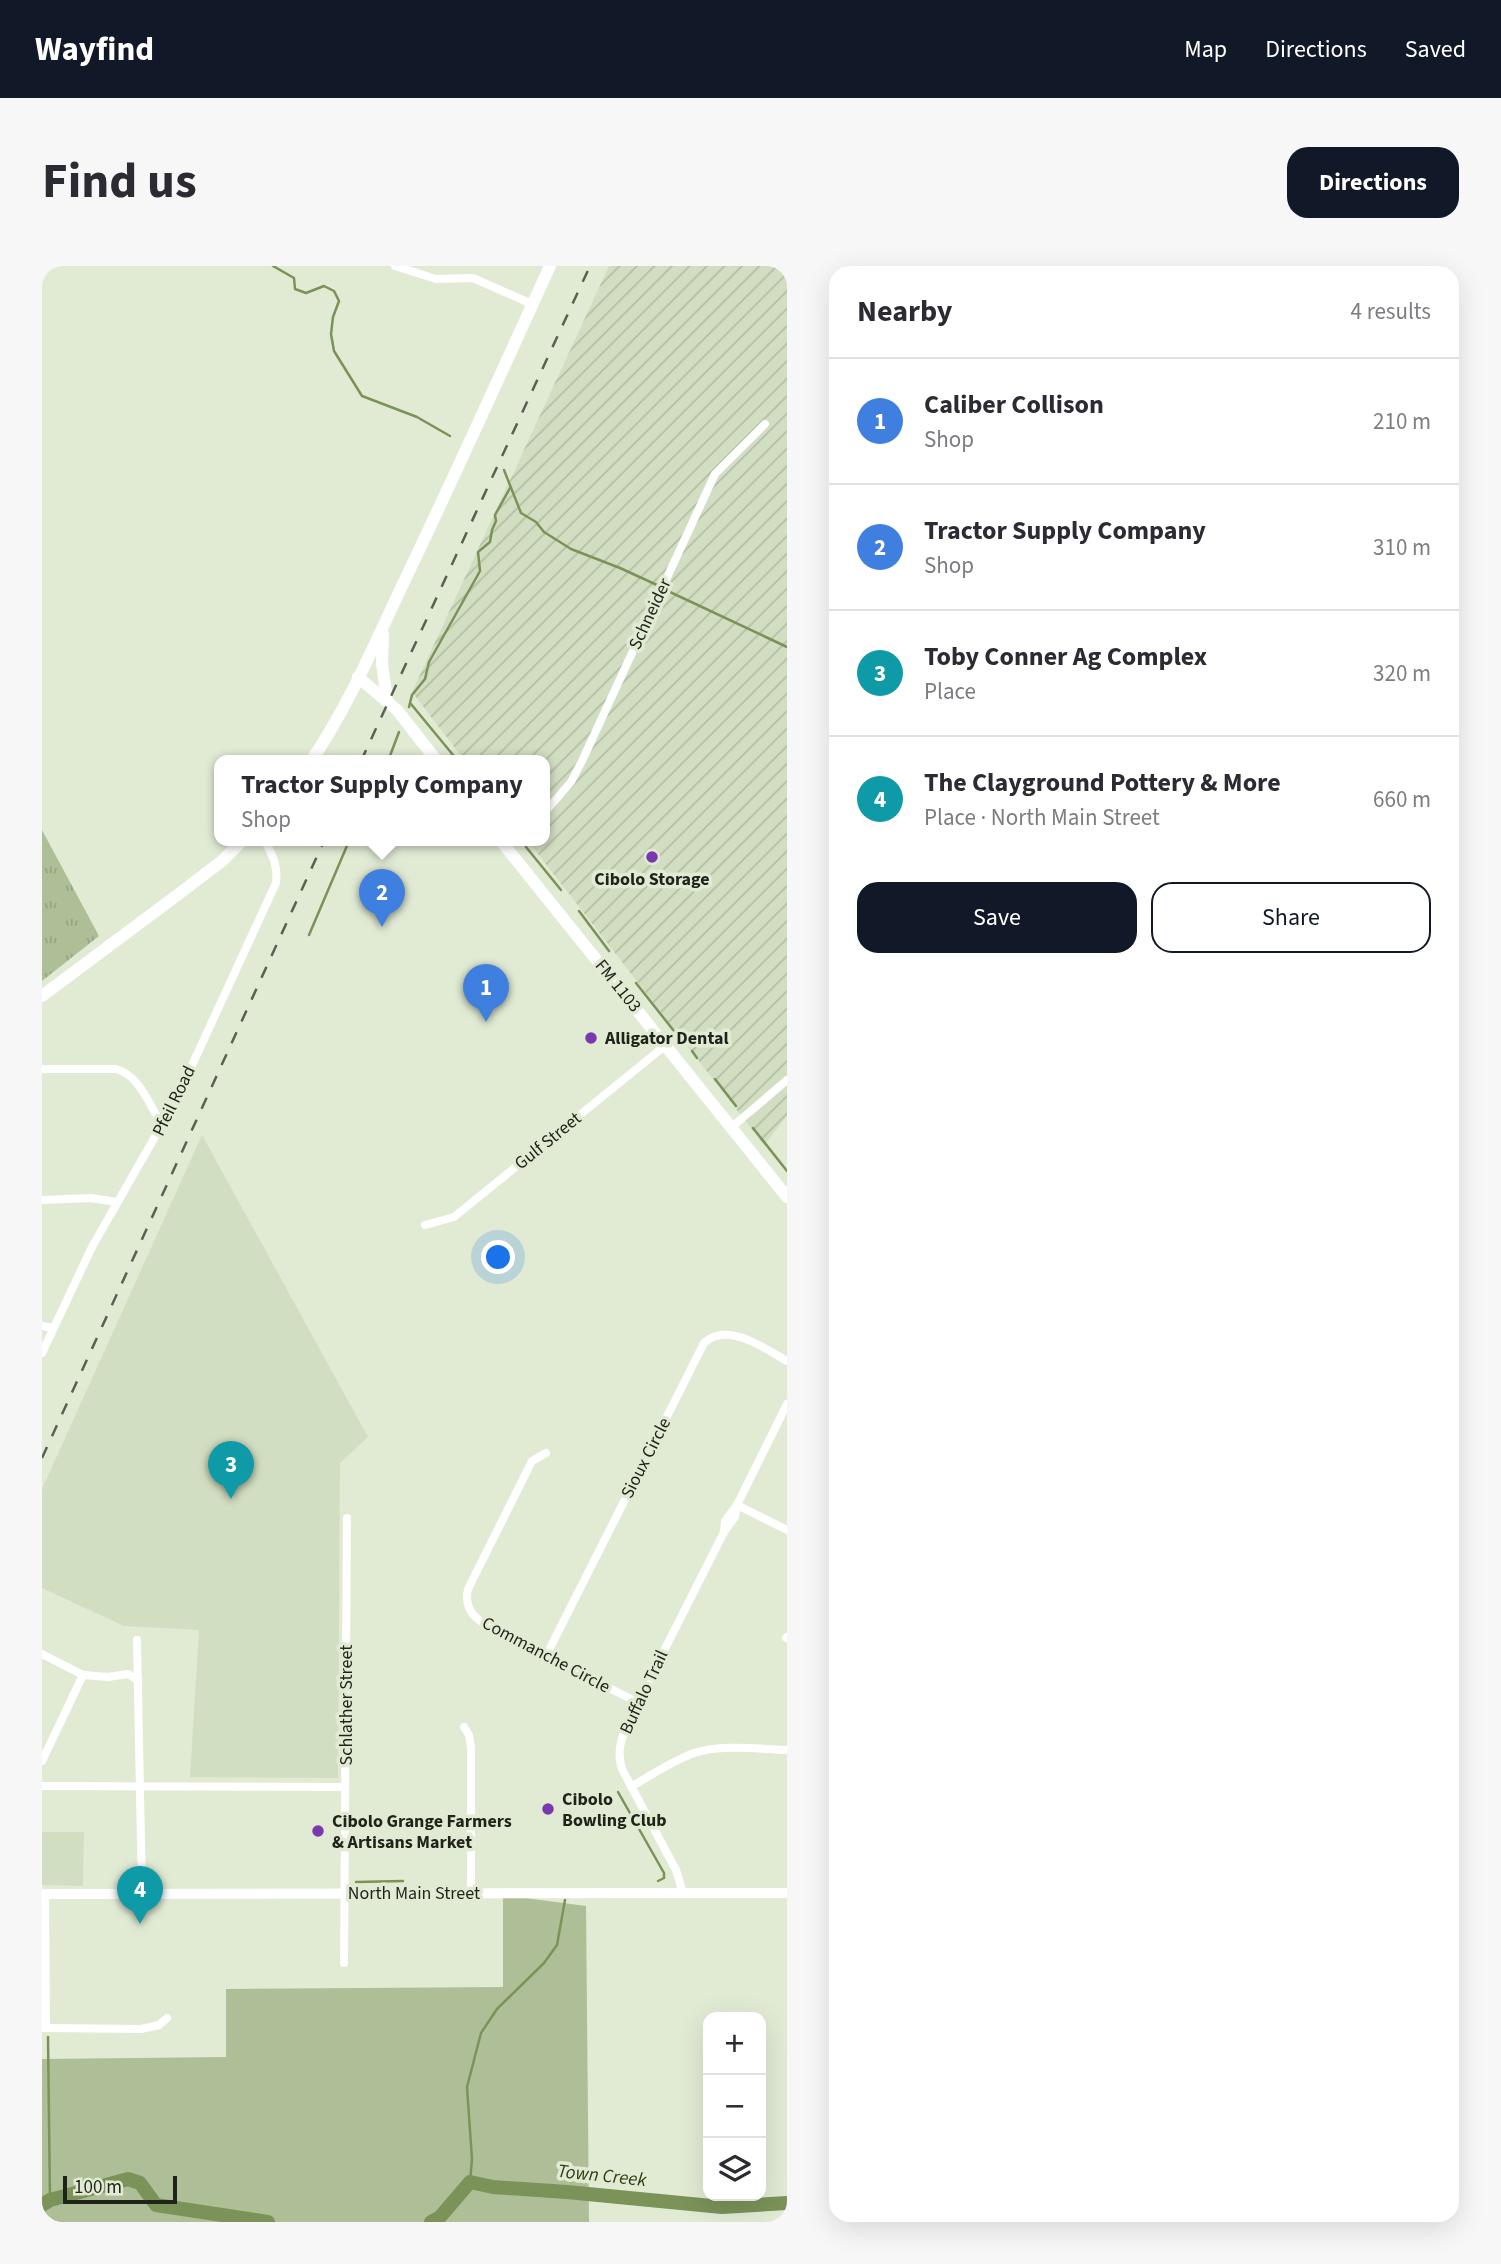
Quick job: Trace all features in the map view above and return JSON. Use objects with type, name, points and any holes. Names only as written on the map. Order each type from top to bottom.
[{"type":"main road","points":[[316,755],[342,711],[386,620],[550,266]]},
{"type":"main road","points":[[386,620],[382,654],[387,699]]},
{"type":"main road","points":[[358,677],[387,699],[432,755]]},
{"type":"main road","points":[[42,996],[194,882],[236,846]]},
{"type":"main road","name":"FM 1103","points":[[507,846],[787,1197]]},
{"type":"street","points":[[395,266],[436,279],[473,278],[532,304]]},
{"type":"street","name":"Schneider","points":[[550,806],[571,782],[582,761],[715,474],[765,424]]},
{"type":"street","name":"Pfeil Road","points":[[42,1353],[74,1283],[117,1202],[163,1126],[276,883],[278,871],[268,846]]},
{"type":"street","name":"Gulf Street","points":[[425,1226],[454,1217],[666,1045]]},
{"type":"street","points":[[42,1069],[116,1069],[125,1072],[139,1086],[163,1126]]},
{"type":"street","points":[[732,1127],[787,1080]]},
{"type":"street","points":[[42,1200],[91,1198],[117,1202]]},
{"type":"street","points":[[42,1326],[53,1328]]},
{"type":"street","name":"Sioux Circle","points":[[546,1656],[704,1343],[718,1334],[727,1333],[787,1361]]},
{"type":"street","name":"Buffalo Trail","points":[[682,1893],[676,1870],[631,1787],[621,1765],[619,1752],[637,1702],[724,1532],[725,1521],[737,1505],[787,1404]]},
{"type":"street","name":"Commanche Circle","points":[[546,1453],[532,1461],[467,1595],[471,1613],[481,1622],[637,1702]]},
{"type":"street","points":[[737,1505],[787,1530]]},
{"type":"street","name":"Schlather Street","points":[[344,1963],[347,1518]]},
{"type":"street","points":[[137,1640],[142,1894]]},
{"type":"street","points":[[42,1654],[83,1675],[108,1677],[128,1674],[138,1680]]},
{"type":"street","points":[[42,1761],[83,1675]]},
{"type":"street","points":[[464,1727],[471,1747],[471,1893]]},
{"type":"street","points":[[631,1787],[680,1759],[703,1751],[787,1750]]},
{"type":"street","points":[[42,1786],[345,1787]]},
{"type":"street","name":"North Main Street","points":[[44,1894],[787,1893]]},
{"type":"street","points":[[44,1894],[44,2028],[141,2029],[159,2025],[167,2018]]},
{"type":"shaded area","points":[[609,266],[787,266],[787,1116],[764,1145],[532,846],[550,846],[550,755],[460,755],[412,692]]},
{"type":"shaded area","points":[[202,1135],[368,1437],[340,1463],[338,1778],[190,1777],[199,1630],[124,1626],[42,1588],[42,1489]]},
{"type":"shaded area","points":[[42,1832],[84,1832],[83,1886],[42,1885]]},
{"type":"green space","points":[[42,830],[99,936],[42,981]]},
{"type":"green space","points":[[503,1895],[586,1906],[589,2222],[42,2222],[42,2059],[226,2057],[226,1989],[503,1987]]},
{"type":"waterway","points":[[273,266],[294,278],[295,289],[306,293],[324,286],[334,291],[339,301],[331,334],[334,351],[362,396],[417,417],[450,436]]},
{"type":"waterway","points":[[504,470],[521,513],[536,522],[544,532],[571,549],[657,585]]},
{"type":"waterway","points":[[409,707],[412,695],[425,679],[429,662],[480,571],[478,552],[490,542],[495,515],[510,488]]},
{"type":"waterway","points":[[670,592],[787,647]]},
{"type":"waterway","points":[[411,704],[453,755]]},
{"type":"waterway","points":[[390,755],[399,732]]},
{"type":"waterway","points":[[309,935],[347,846]]},
{"type":"waterway","points":[[526,847],[561,890]]},
{"type":"waterway","points":[[579,911],[609,951]]},
{"type":"waterway","points":[[636,983],[674,1031]]},
{"type":"waterway","points":[[692,1051],[697,1058]]},
{"type":"waterway","points":[[715,1079],[736,1106]]},
{"type":"waterway","points":[[753,1128],[787,1171]]},
{"type":"waterway","points":[[618,1792],[664,1873],[664,1878],[658,1881]]},
{"type":"waterway","points":[[356,1882],[403,1881]]},
{"type":"waterway","points":[[470,2182],[472,2159],[467,2087],[481,2033],[497,2009],[544,1963],[557,1945],[565,1900]]},
{"type":"waterway","points":[[48,2037],[50,2200]]},
{"type":"waterway","name":"Town Creek","points":[[42,2205],[50,2200],[128,2179],[140,2183],[156,2205],[268,2222]]},
{"type":"waterway","name":"Town Creek","points":[[431,2222],[440,2217],[470,2182],[493,2187],[722,2207],[787,2203]]},
{"type":"railway","points":[[364,755],[590,266]]},
{"type":"railway","points":[[42,1458],[322,846]]},
{"type":"place","name":"Cibolo Storage","points":[[652,857]]},
{"type":"place","name":"Tractor Supply Company","points":[[382,927]]},
{"type":"place","name":"Caliber Collison","points":[[486,1022]]},
{"type":"place","name":"Alligator Dental","points":[[591,1038]]},
{"type":"place","name":"Toby Conner Ag Complex","points":[[231,1499]]},
{"type":"place","name":"Cibolo Bowling Club","points":[[548,1809]]},
{"type":"place","name":"Cibolo Grange Farmers & Artisans Market","points":[[318,1831]]},
{"type":"place","name":"The Clayground Pottery & More","points":[[140,1924]]}]
